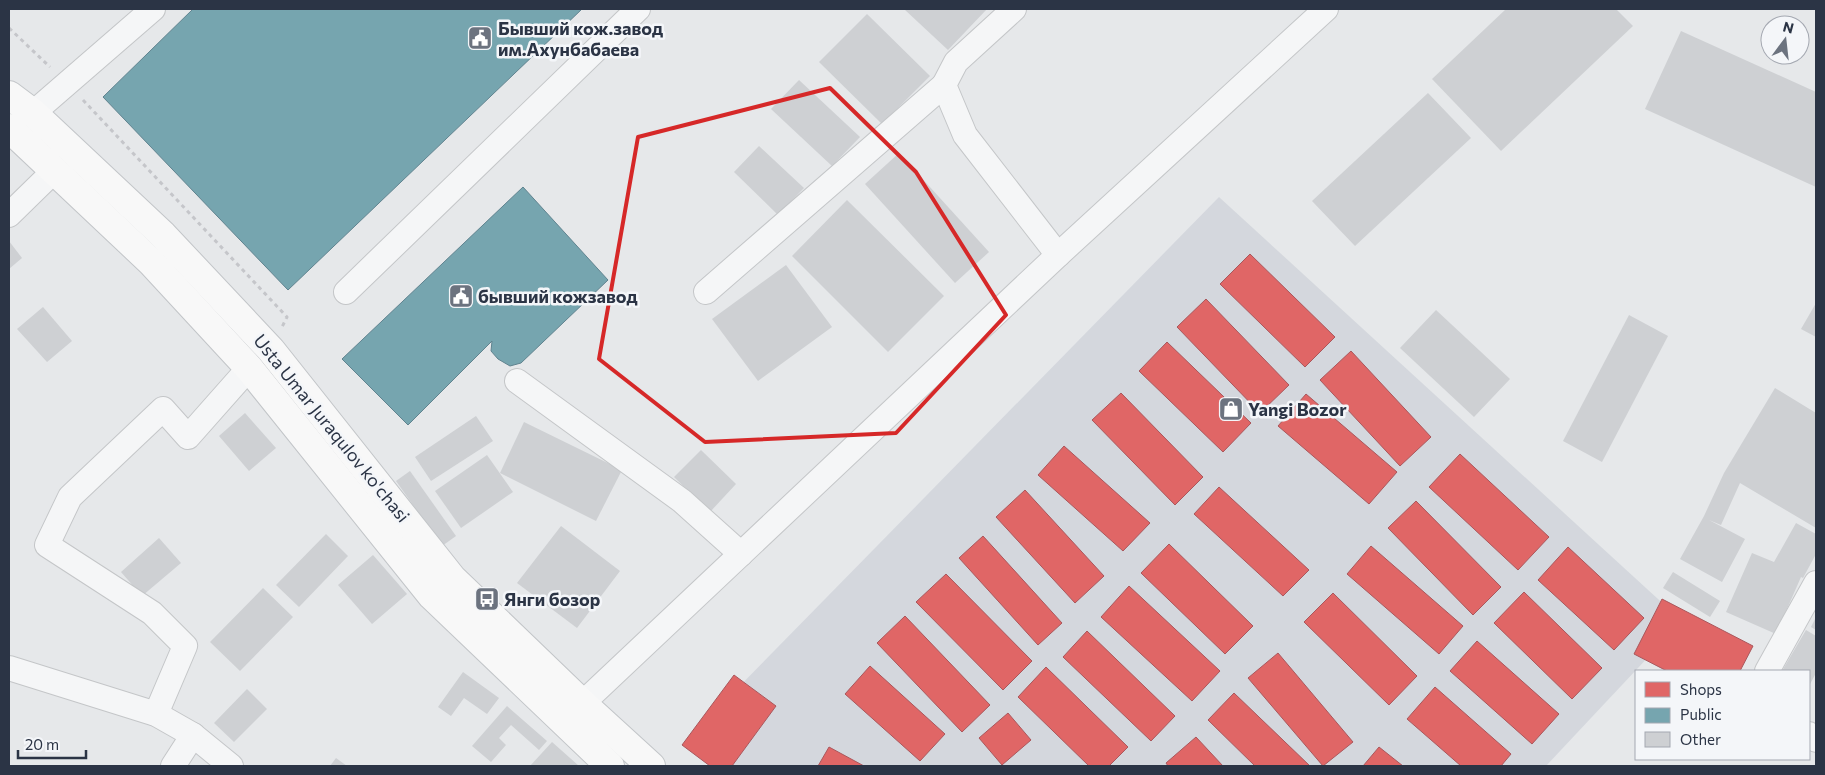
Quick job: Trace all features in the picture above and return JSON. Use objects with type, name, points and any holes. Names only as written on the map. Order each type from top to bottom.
[{"type":"main road","name":"Usta Umar Juraqulov ko'chasi","points":[[9,95],[33,113],[163,235],[271,350],[452,578],[582,703],[651,766]]},
{"type":"main road","name":"Usta Umar Juraqulov ko'chasi","points":[[9,128],[152,262],[249,368],[432,596],[610,766]]},
{"type":"street","points":[[33,113],[153,9]]},
{"type":"street","points":[[346,292],[638,9]]},
{"type":"street","points":[[706,292],[944,85],[956,62],[1014,9]]},
{"type":"street","points":[[562,722],[1312,13]]},
{"type":"street","points":[[944,85],[965,135],[1058,255]]},
{"type":"street","points":[[9,215],[55,170]]},
{"type":"street","points":[[156,714],[185,646],[152,613],[47,545],[70,497],[163,409],[188,437],[249,368]]},
{"type":"street","points":[[517,381],[682,501],[741,554]]},
{"type":"street","points":[[1768,670],[1816,583]]},
{"type":"street","points":[[9,668],[156,714],[193,735],[232,766]]},
{"type":"street","points":[[174,766],[193,735]]},
{"type":"path","points":[[9,28],[67,83],[287,317],[271,350]]},
{"type":"highlighted area","points":[[830,88],[916,172],[1006,315],[896,433],[705,442],[599,359],[638,137]]},
{"type":"shaded area","name":"Yangi Bozor","points":[[1219,197],[1682,621],[1546,766],[710,766],[682,745]]},
{"type":"building: Shops","points":[[1250,254],[1335,337],[1305,367],[1220,284]]},
{"type":"building: Shops","points":[[1206,299],[1289,385],[1260,413],[1177,327]]},
{"type":"building: Shops","points":[[1167,342],[1251,423],[1223,452],[1139,371]]},
{"type":"building: Shops","points":[[1351,351],[1431,437],[1400,466],[1320,380]]},
{"type":"building: Shops","points":[[1121,393],[1203,477],[1175,505],[1092,420]]},
{"type":"building: Shops","points":[[1306,394],[1397,472],[1369,504],[1278,426]]},
{"type":"building: Shops","points":[[1064,446],[1150,523],[1123,551],[1038,475]]},
{"type":"building: Shops","points":[[1460,454],[1549,537],[1518,570],[1429,487]]},
{"type":"building: Shops","points":[[1219,487],[1309,570],[1283,596],[1194,514]]},
{"type":"building: Shops","points":[[1025,490],[1104,576],[1075,603],[996,517]]},
{"type":"building: Shops","points":[[1416,501],[1501,587],[1473,615],[1388,528]]},
{"type":"building: Shops","points":[[983,536],[1062,623],[1038,645],[959,558]]},
{"type":"building: Shops","points":[[1169,544],[1253,626],[1225,654],[1141,573]]},
{"type":"building: Shops","points":[[1371,546],[1463,626],[1439,654],[1347,574]]},
{"type":"building: Shops","points":[[1568,547],[1644,618],[1614,650],[1538,580]]},
{"type":"building: Shops","points":[[946,574],[1032,661],[1003,690],[916,602]]},
{"type":"building: Shops","points":[[1129,586],[1220,671],[1192,701],[1101,617]]},
{"type":"building: Shops","points":[[1524,592],[1602,668],[1572,699],[1494,623]]},
{"type":"building: Shops","points":[[1333,593],[1417,676],[1389,705],[1304,622]]},
{"type":"building: Shops","points":[[1662,599],[1753,646],[1741,670],[1665,670],[1634,654]]},
{"type":"building: Shops","points":[[905,616],[990,705],[962,732],[877,643]]},
{"type":"building: Shops","points":[[1087,631],[1175,716],[1151,741],[1063,657]]},
{"type":"building: Shops","points":[[1477,641],[1559,714],[1532,744],[1450,671]]},
{"type":"building: Shops","points":[[1278,653],[1353,742],[1323,766],[1248,678]]},
{"type":"building: Shops","points":[[870,666],[945,734],[920,761],[845,694]]},
{"type":"building: Shops","points":[[1046,667],[1128,747],[1109,766],[1089,766],[1018,697]]},
{"type":"building: Shops","points":[[734,675],[776,706],[732,766],[710,766],[682,745]]},
{"type":"building: Shops","points":[[1435,687],[1511,754],[1501,766],[1461,766],[1407,719]]},
{"type":"building: Shops","points":[[1234,693],[1310,766],[1255,766],[1208,720]]},
{"type":"building: Shops","points":[[1008,713],[1031,740],[1002,765],[979,738]]},
{"type":"building: Shops","points":[[1196,737],[1223,766],[1168,766],[1166,763]]},
{"type":"building: Shops","points":[[829,747],[864,766],[818,766]]},
{"type":"building: Shops","points":[[1379,747],[1403,766],[1363,766]]},
{"type":"building: Public","points":[[193,9],[582,9],[288,290],[103,97]]},
{"type":"building: Public","points":[[523,187],[608,280],[521,363],[510,366],[498,359],[491,351],[492,341],[408,425],[342,359]]},
{"type":"building: Other","points":[[904,9],[987,9],[948,50]]},
{"type":"building: Other","points":[[1506,9],[1616,9],[1633,26],[1501,151],[1432,79]]},
{"type":"building: Other","points":[[867,14],[930,76],[882,124],[819,62]]},
{"type":"building: Other","points":[[1681,31],[1816,92],[1816,187],[1645,109]]},
{"type":"building: Other","points":[[799,80],[860,137],[832,166],[771,109]]},
{"type":"building: Other","points":[[1428,93],[1471,138],[1355,246],[1312,201]]},
{"type":"building: Other","points":[[759,146],[804,188],[778,215],[734,172]]},
{"type":"building: Other","points":[[899,153],[989,252],[955,283],[865,184]]},
{"type":"building: Other","points":[[847,200],[944,296],[888,352],[792,256]]},
{"type":"building: Other","points":[[9,241],[22,258],[9,269]]},
{"type":"building: Other","points":[[786,265],[832,327],[758,381],[712,319]]},
{"type":"building: Other","points":[[1816,303],[1816,337],[1801,329]]},
{"type":"building: Other","points":[[43,307],[72,341],[47,362],[17,329]]},
{"type":"building: Other","points":[[1436,310],[1510,379],[1474,417],[1400,348]]},
{"type":"building: Other","points":[[1629,315],[1668,336],[1602,462],[1563,441]]},
{"type":"building: Other","points":[[1775,388],[1816,413],[1816,528],[1740,483],[1721,525],[1709,520],[1745,539],[1722,582],[1680,559],[1704,516],[1724,473]]},
{"type":"building: Other","points":[[245,413],[276,448],[249,471],[219,436]]},
{"type":"building: Other","points":[[476,416],[493,441],[431,481],[415,457]]},
{"type":"building: Other","points":[[524,422],[622,470],[596,521],[500,473]]},
{"type":"building: Other","points":[[701,450],[736,484],[710,512],[674,477]]},
{"type":"building: Other","points":[[487,455],[513,492],[461,528],[435,491]]},
{"type":"building: Other","points":[[410,471],[456,536],[442,546],[396,481]]},
{"type":"building: Other","points":[[1796,523],[1816,534],[1816,554],[1803,578],[1801,577],[1776,634],[1726,612],[1752,553],[1774,562]]},
{"type":"building: Other","points":[[561,526],[620,571],[577,628],[517,583]]},
{"type":"building: Other","points":[[326,534],[348,556],[299,607],[276,585]]},
{"type":"building: Other","points":[[159,538],[181,563],[142,596],[121,572]]},
{"type":"building: Other","points":[[373,555],[407,594],[372,624],[338,585]]},
{"type":"building: Other","points":[[1673,572],[1720,601],[1710,617],[1663,588]]},
{"type":"building: Other","points":[[263,588],[293,617],[240,671],[210,642]]},
{"type":"building: Other","points":[[1816,617],[1816,630],[1811,627]]},
{"type":"building: Other","points":[[1806,630],[1816,636],[1816,673],[1810,684],[1810,670],[1783,670]]},
{"type":"building: Other","points":[[463,672],[499,698],[487,714],[464,698],[451,716],[438,707]]},
{"type":"building: Other","points":[[247,689],[267,709],[234,742],[214,723]]},
{"type":"building: Other","points":[[507,706],[547,741],[539,750],[511,725],[499,738],[506,745],[491,762],[472,746]]},
{"type":"building: Other","points":[[552,742],[579,766],[530,766]]},
{"type":"building: Other","points":[[336,758],[347,766],[330,766]]},
{"type":"place","name":"Бывший кож.завод им.Ахунбабаева","points":[[480,38]]},
{"type":"place","name":"бывший кожзавод","points":[[461,296]]},
{"type":"place","name":"Yangi Bozor","points":[[1231,409]]},
{"type":"place","name":"Янги бозор","points":[[487,599]]}]
